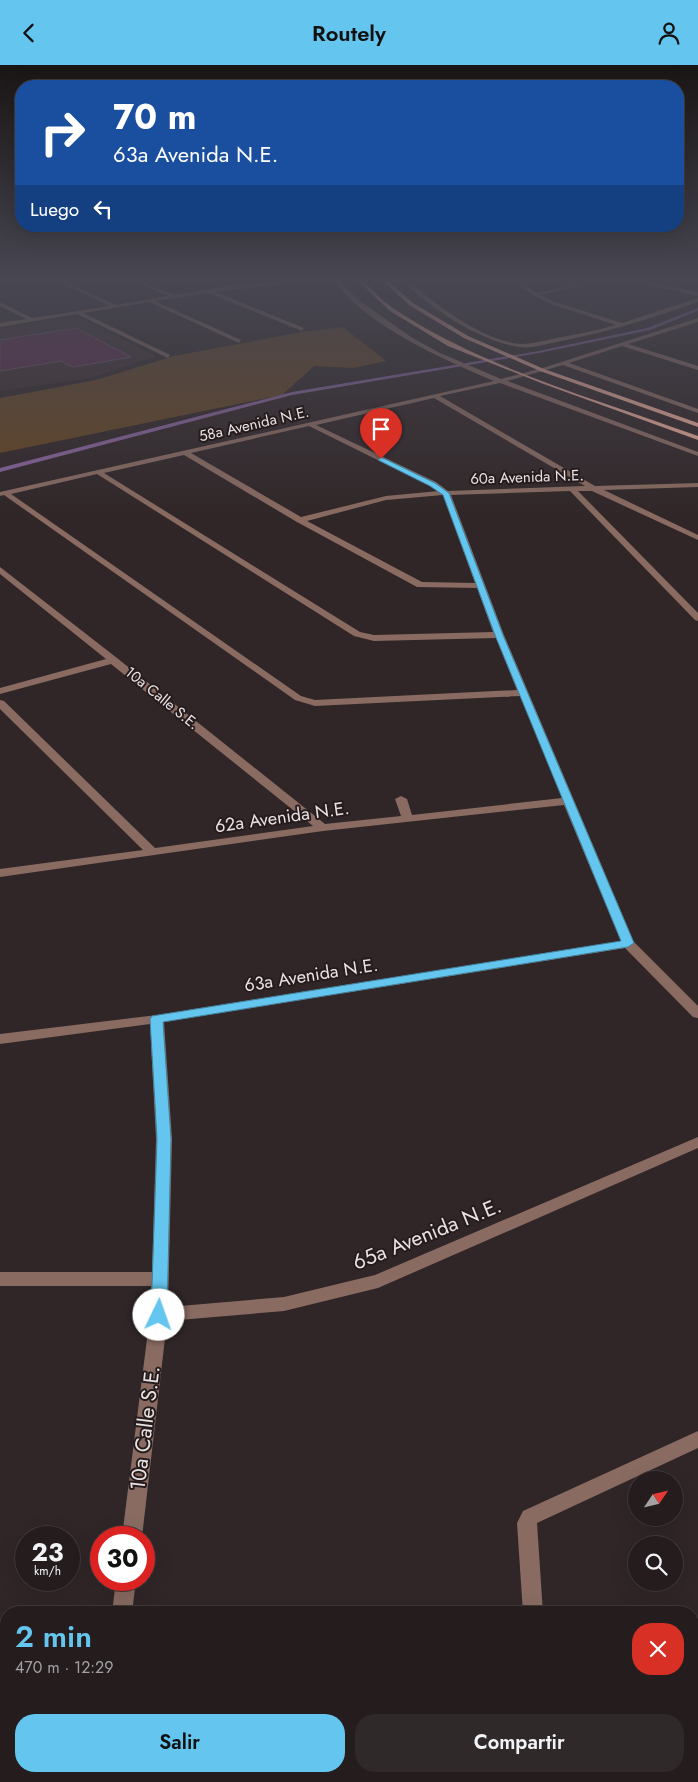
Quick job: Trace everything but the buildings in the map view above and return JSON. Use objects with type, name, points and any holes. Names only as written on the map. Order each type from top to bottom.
[{"type":"main road","points":[[488,360],[698,438]]},
{"type":"main road","points":[[518,360],[698,425]]},
{"type":"street","points":[[453,360],[500,381],[698,455]]},
{"type":"street","name":"58a Avenida N.E.","points":[[2,493],[435,397],[524,375],[572,360]]},
{"type":"street","points":[[675,360],[696,366]]},
{"type":"street","points":[[563,363],[696,409]]},
{"type":"street","points":[[435,397],[595,489],[698,538]]},
{"type":"street","points":[[311,425],[446,493],[499,635],[628,943],[698,1014]]},
{"type":"street","points":[[186,453],[300,520],[420,585],[482,586]]},
{"type":"street","points":[[98,472],[357,634],[374,639],[499,635]]},
{"type":"street","name":"60a Avenida N.E.","points":[[300,520],[386,498],[446,493],[698,485]]},
{"type":"street","points":[[573,490],[698,618]]},
{"type":"street","points":[[2,493],[295,697],[315,703],[524,693]]},
{"type":"street","name":"10a Calle S.E.","points":[[0,570],[114,659],[323,828]]},
{"type":"street","points":[[0,691],[114,659]]},
{"type":"street","points":[[0,703],[154,853]]},
{"type":"street","points":[[401,799],[408,819]]},
{"type":"street","name":"62a Avenida N.E.","points":[[0,873],[323,828],[568,801]]},
{"type":"street","name":"63a Avenida N.E.","points":[[0,1039],[156,1019],[628,943]]},
{"type":"street","name":"10a Calle S.E.","points":[[133,1526],[159,1315],[161,1279],[164,1139],[156,1019]]},
{"type":"street","name":"65a Avenida N.E.","points":[[159,1315],[284,1304],[378,1281],[698,1142]]},
{"type":"street","points":[[0,1279],[161,1279]]},
{"type":"street","points":[[533,1606],[527,1523],[536,1513],[698,1439]]},
{"type":"street","points":[[123,1606],[125,1591]]},
{"type":"shaded area","points":[[0,360],[144,360],[90,378],[0,391]]},
{"type":"shaded area","points":[[161,360],[386,361],[353,368],[314,366],[282,395],[0,453],[0,398],[96,380]]},
{"type":"waterway","points":[[0,470],[292,394],[491,360]]},
{"type":"route","points":[[159,1315],[164,1139],[156,1019],[628,943],[499,635],[446,493],[381,459]]}]
